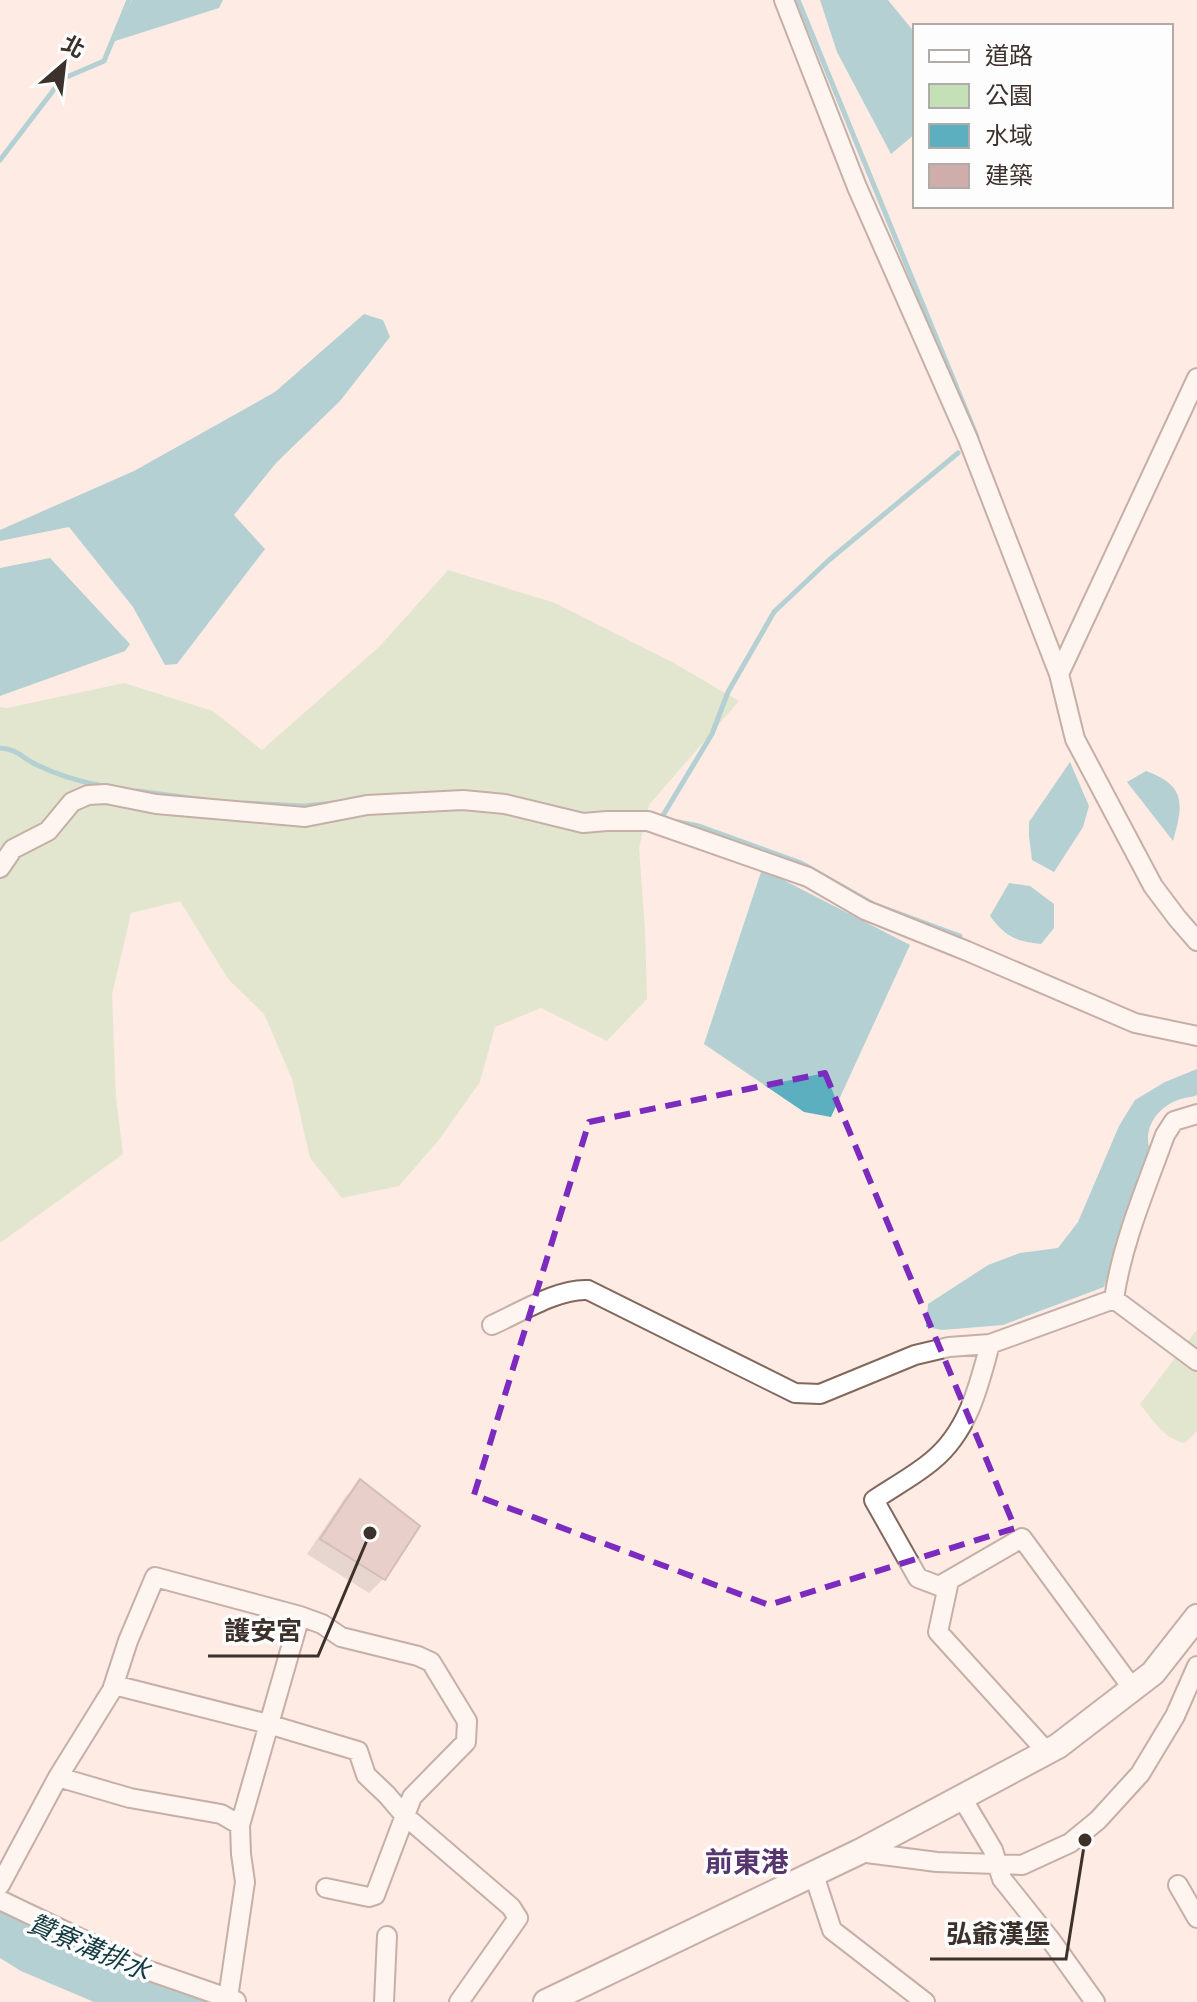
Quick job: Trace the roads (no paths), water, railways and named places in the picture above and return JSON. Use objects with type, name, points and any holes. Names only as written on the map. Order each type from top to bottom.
[{"type":"main road","points":[[546,2002],[814,1875],[1058,1746],[1153,1673],[1197,1617]]},
{"type":"street","points":[[784,0],[857,187],[968,439],[1059,674],[1075,739],[1153,886],[1197,941]]},
{"type":"street","points":[[1059,674],[1197,378]]},
{"type":"street","points":[[0,868],[13,849],[48,831],[72,802],[88,795],[106,794],[156,804],[305,817],[367,805],[463,800],[505,804],[583,823],[648,821],[808,877],[865,910],[1135,1023],[1197,1036]]},
{"type":"street","points":[[1114,1299],[1130,1233],[1165,1135],[1174,1121],[1197,1114]]},
{"type":"street","points":[[492,1325],[563,1293],[588,1290],[795,1393],[820,1394],[915,1355],[949,1347],[990,1344],[1114,1299]]},
{"type":"street","points":[[1114,1299],[1197,1361]]},
{"type":"street","points":[[990,1344],[976,1397],[959,1431],[934,1461],[874,1500],[918,1578],[939,1586],[1022,1538],[1133,1689]]},
{"type":"street","points":[[0,1885],[58,1777],[112,1690],[128,1641],[155,1577],[300,1616],[322,1624],[341,1637],[431,1662],[467,1721],[466,1742],[412,1797],[375,1895],[369,1897],[326,1888]]},
{"type":"street","points":[[949,1581],[938,1632],[1047,1752]]},
{"type":"street","points":[[0,1900],[144,1969],[233,2000],[245,1882],[240,1825],[300,1616]]},
{"type":"street","points":[[859,1852],[937,1862],[1022,1865],[1070,1843],[1098,1820],[1140,1774],[1175,1716],[1196,1675],[1170,1651]]},
{"type":"street","points":[[112,1690],[118,1686],[268,1724],[358,1751],[366,1775],[404,1815],[511,1907],[518,1918],[459,2002]]},
{"type":"street","points":[[58,1777],[130,1798],[221,1814],[240,1825]]},
{"type":"street","points":[[962,1798],[993,1850],[1002,1879],[1095,2002]]},
{"type":"street","points":[[814,1875],[832,1930],[925,2002]]},
{"type":"street","points":[[1178,1885],[1197,1918]]},
{"type":"street","points":[[384,2002],[387,1936]]},
{"type":"water","points":[[132,0],[223,0],[219,8],[112,42]]},
{"type":"water","points":[[820,0],[888,0],[913,31],[913,136],[891,154],[837,52]]},
{"type":"water","points":[[364,314],[383,320],[390,337],[340,401],[276,463],[234,515],[265,549],[177,664],[165,665],[133,607],[69,527],[0,541],[0,530],[134,471],[275,392]]},
{"type":"water","points":[[50,558],[130,644],[125,651],[0,696],[0,568]]},
{"type":"water","points":[[1070,762],[1089,806],[1083,827],[1054,872],[1032,860],[1029,822]]},
{"type":"water","points":[[1146,771],[1169,783],[1179,798],[1179,817],[1173,841],[1127,782]]},
{"type":"water","points":[[762,869],[910,945],[831,1117],[804,1112],[704,1044]]},
{"type":"water","points":[[1009,883],[1030,886],[1054,904],[1054,928],[1041,944],[1012,937],[990,916]]},
{"type":"water","points":[[1197,1069],[1197,1095],[1164,1107],[1151,1125],[1149,1147],[1104,1287],[1003,1325],[942,1330],[926,1327],[928,1304],[988,1265],[1020,1253],[1058,1248],[1078,1222],[1119,1126],[1135,1100],[1165,1082]]},
{"type":"water","name":"贊寮溝排水","points":[[0,1905],[219,2002],[94,2002],[21,1971],[0,1958]]},
{"type":"waterway","points":[[0,160],[62,79],[104,61],[129,0]]},
{"type":"waterway","points":[[798,0],[977,437]]},
{"type":"waterway","points":[[659,822],[712,734],[728,692],[774,612],[829,560],[958,453]]},
{"type":"waterway","points":[[0,748],[60,774],[103,786]]},
{"type":"waterway","points":[[137,791],[206,800]]},
{"type":"waterway","points":[[244,803],[304,806],[334,803]]},
{"type":"waterway","points":[[673,821],[699,826],[801,863],[873,904],[960,936]]},
{"type":"place","name":"護安宮","points":[[370,1533]]},
{"type":"place","name":"弘爺漢堡","points":[[1085,1840]]},
{"type":"district","name":"前東港","points":[[747,1862]]}]
